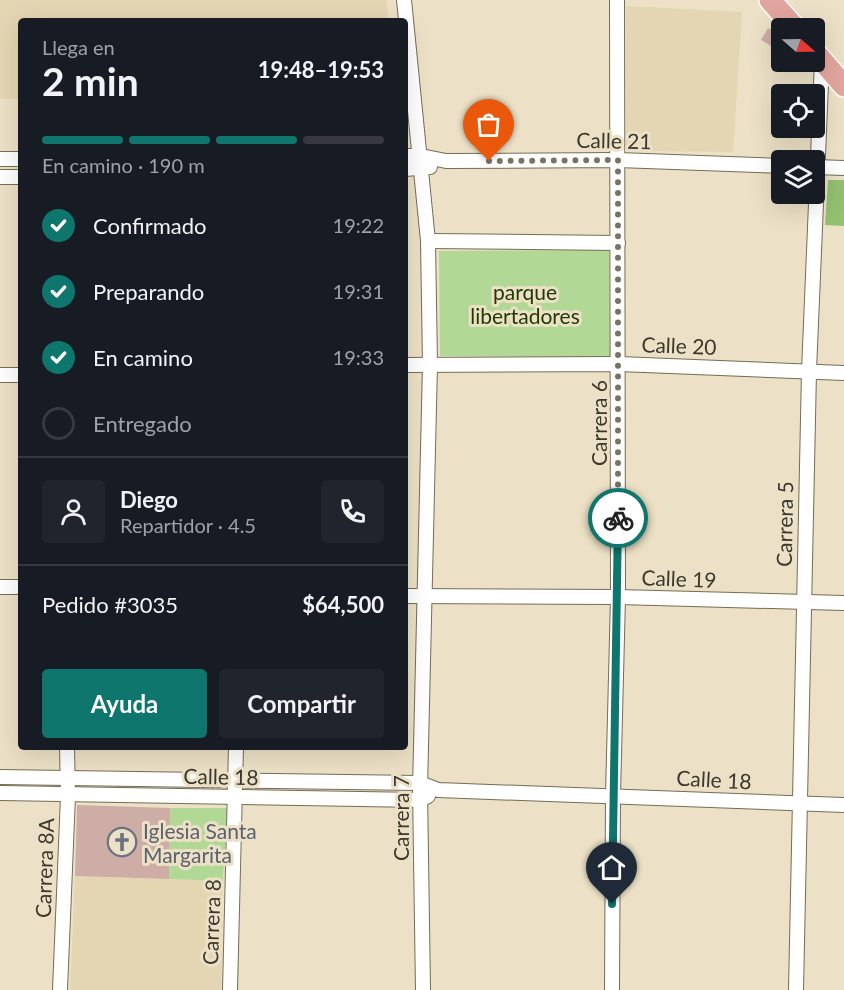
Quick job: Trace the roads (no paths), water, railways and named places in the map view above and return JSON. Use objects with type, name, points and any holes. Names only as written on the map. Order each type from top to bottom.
[{"type":"main road","points":[[771,0],[786,18]]},
{"type":"main road","points":[[825,64],[844,86]]},
{"type":"street","name":"Carrera 7","points":[[404,0],[406,18]]},
{"type":"street","name":"Carrera 6","points":[[612,990],[613,795],[618,597],[617,0]]},
{"type":"street","name":"Carrera 7","points":[[408,38],[428,242],[430,364],[420,783],[423,990]]},
{"type":"street","name":"Carrera 5","points":[[815,150],[818,72]]},
{"type":"street","name":"Calle 21","points":[[408,157],[421,162],[618,160],[771,166]]},
{"type":"street","points":[[0,159],[18,159]]},
{"type":"street","name":"Calle 21","points":[[408,168],[421,162]]},
{"type":"street","points":[[825,167],[844,168]]},
{"type":"street","points":[[0,177],[18,177]]},
{"type":"street","name":"Carrera 5","points":[[796,990],[803,603],[814,204]]},
{"type":"street","points":[[428,242],[618,243]]},
{"type":"street","name":"Calle 20","points":[[408,365],[619,364],[844,373]]},
{"type":"street","points":[[0,375],[18,375]]},
{"type":"street","points":[[0,587],[18,587]]},
{"type":"street","name":"Calle 19","points":[[408,596],[618,597],[844,603]]},
{"type":"street","name":"Carrera 8A","points":[[60,990],[68,795],[67,750]]},
{"type":"street","name":"Carrera 8","points":[[230,990],[236,750]]},
{"type":"street","name":"Calle 18","points":[[0,777],[420,783],[438,790],[844,805]]},
{"type":"street","points":[[154,780],[154,796]]},
{"type":"street","points":[[331,782],[331,799]]},
{"type":"street","name":"Calle 18","points":[[0,793],[420,800],[438,790]]},
{"type":"place","name":"Iglesia Santa Margarita","points":[[122,842]]},
{"type":"park label","name":"parque libertadores","points":[[525,303]]}]
